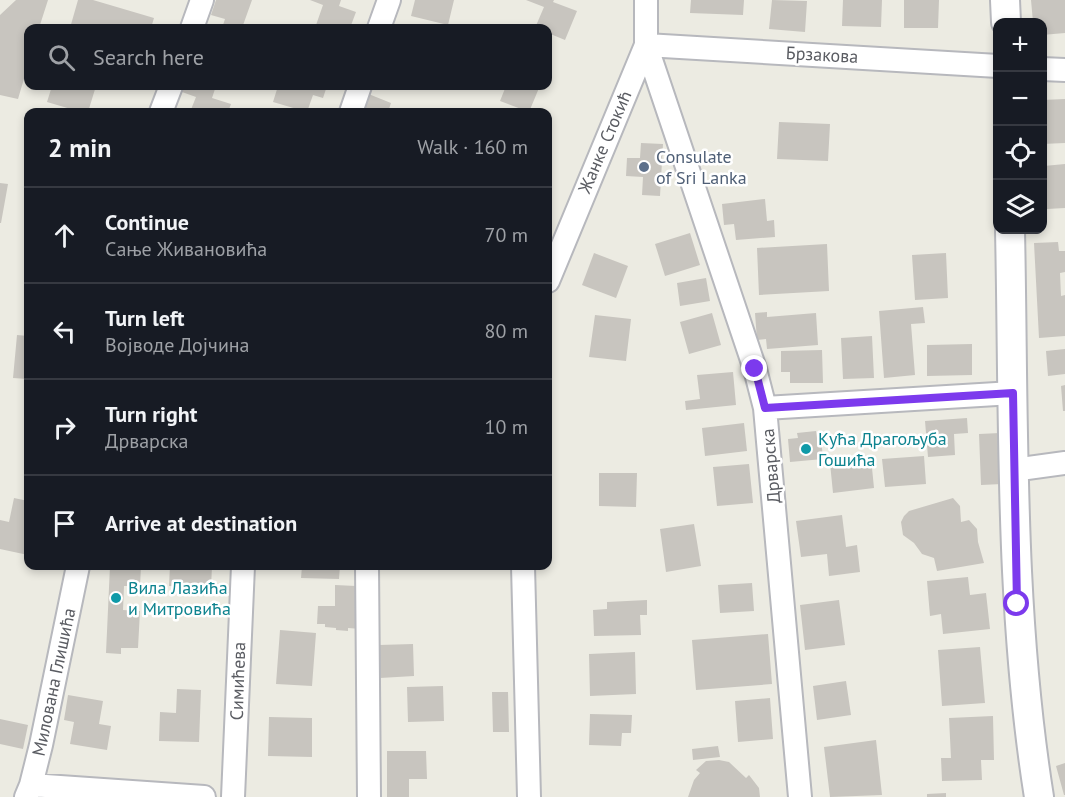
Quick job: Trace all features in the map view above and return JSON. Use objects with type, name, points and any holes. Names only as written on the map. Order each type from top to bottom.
[{"type":"street","points":[[193,24],[202,0]]},
{"type":"street","points":[[380,24],[389,0]]},
{"type":"street","name":"Жанке Стокић","points":[[552,271],[646,45],[646,0]]},
{"type":"street","points":[[1005,0],[1006,18]]},
{"type":"street","name":"Брзакова","points":[[646,45],[993,66]]},
{"type":"street","name":"Дрварска","points":[[646,45],[755,369],[765,408],[800,797]]},
{"type":"street","points":[[1047,69],[1065,70]]},
{"type":"street","points":[[163,108],[169,90]]},
{"type":"street","points":[[352,108],[359,90]]},
{"type":"street","points":[[1010,234],[1017,604],[1039,797]]},
{"type":"street","points":[[765,408],[1013,393]]},
{"type":"street","points":[[1014,470],[1065,463]]},
{"type":"street","name":"Милована Глишића","points":[[29,791],[77,570]]},
{"type":"street","name":"Симићева","points":[[233,797],[243,570]]},
{"type":"street","points":[[367,570],[369,797]]},
{"type":"street","points":[[523,570],[529,797]]},
{"type":"street","points":[[29,791],[204,797]]},
{"type":"building","points":[[16,0],[48,0],[40,24],[24,24],[24,79],[18,99],[0,95],[0,15]]},
{"type":"building","points":[[78,0],[93,0],[154,18],[152,24],[71,24]]},
{"type":"building","points":[[216,0],[252,0],[243,24],[223,24],[225,19],[211,15]]},
{"type":"building","points":[[310,0],[341,0],[339,6],[356,12],[352,24],[316,24],[323,5]]},
{"type":"building","points":[[415,0],[454,0],[448,24],[411,16]]},
{"type":"building","points":[[526,0],[554,0],[553,2],[577,11],[565,40],[552,35],[552,24],[537,24],[544,7]]},
{"type":"building","points":[[691,0],[744,0],[743,15],[690,13]]},
{"type":"building","points":[[772,0],[807,1],[805,32],[769,29]]},
{"type":"building","points":[[843,0],[882,0],[881,27],[842,26]]},
{"type":"building","points":[[904,0],[939,0],[938,28],[904,28]]},
{"type":"building","points":[[1031,0],[1065,0],[1065,33],[1047,35],[1047,18],[1033,18]]},
{"type":"building","points":[[51,90],[95,90],[89,108],[67,108],[47,102]]},
{"type":"building","points":[[183,90],[215,90],[212,98],[231,104],[230,108],[192,108],[196,97],[182,92]]},
{"type":"building","points":[[277,90],[326,90],[323,98],[313,95],[308,108],[293,108],[273,102]]},
{"type":"building","points":[[504,90],[538,90],[531,108],[518,108],[500,101]]},
{"type":"building","points":[[366,93],[391,103],[389,108],[360,108]]},
{"type":"building","points":[[1065,99],[1065,143],[1047,144],[1047,100]]},
{"type":"building","points":[[779,122],[830,124],[828,161],[777,159]]},
{"type":"building","name":"Consulate of Sri Lanka","points":[[641,143],[663,144],[660,196],[642,195],[643,177],[626,176],[627,158],[640,158]]},
{"type":"building","points":[[1065,164],[1065,208],[1047,209],[1047,166]]},
{"type":"building","points":[[0,183],[8,184],[1,223],[0,223]]},
{"type":"building","points":[[765,199],[767,221],[774,220],[775,237],[736,240],[734,224],[724,225],[722,204]]},
{"type":"building","points":[[690,233],[700,265],[665,276],[655,244]]},
{"type":"building","points":[[1058,242],[1059,251],[1065,251],[1065,272],[1060,273],[1061,296],[1065,295],[1065,336],[1039,338],[1034,243]]},
{"type":"building","points":[[827,244],[829,291],[759,295],[757,248]]},
{"type":"building","points":[[594,253],[628,266],[616,298],[582,285]]},
{"type":"building","points":[[946,253],[948,298],[915,300],[912,255]]},
{"type":"building","points":[[706,278],[710,301],[680,306],[677,283]]},
{"type":"building","points":[[923,307],[925,323],[911,324],[915,375],[884,378],[879,311]]},
{"type":"building","points":[[767,312],[767,317],[816,313],[818,345],[767,349],[766,339],[757,340],[755,313]]},
{"type":"building","points":[[712,313],[721,345],[689,354],[680,322]]},
{"type":"building","points":[[595,315],[631,319],[626,361],[589,357]]},
{"type":"building","points":[[17,335],[24,336],[24,379],[13,378]]},
{"type":"building","points":[[872,336],[874,378],[843,379],[841,338]]},
{"type":"building","points":[[972,344],[972,375],[927,376],[927,345]]},
{"type":"building","points":[[1065,349],[1065,374],[1048,376],[1046,351]]},
{"type":"building","points":[[822,350],[823,383],[790,383],[790,372],[781,372],[781,351]]},
{"type":"building","points":[[733,372],[736,405],[686,410],[685,401],[700,399],[697,375]]},
{"type":"building","points":[[1065,385],[1065,411],[1063,411],[1061,386]]},
{"type":"building","points":[[967,418],[968,433],[954,434],[955,455],[928,457],[925,421]]},
{"type":"building","points":[[744,423],[747,451],[705,456],[702,428]]},
{"type":"building","name":"Кућа Драгољуба Гошића","points":[[816,431],[817,438],[821,437],[823,459],[790,462],[788,439],[798,438],[797,433]]},
{"type":"building","points":[[1000,433],[1002,484],[981,485],[979,434]]},
{"type":"building","points":[[924,456],[926,484],[885,487],[882,459]]},
{"type":"building","points":[[871,458],[874,488],[833,493],[830,463]]},
{"type":"building","points":[[749,464],[753,503],[717,506],[713,467]]},
{"type":"building","points":[[599,473],[637,473],[636,507],[599,506]]},
{"type":"building","points":[[14,498],[24,500],[24,554],[0,549],[0,520],[9,522]]},
{"type":"building","points":[[953,498],[960,506],[961,522],[969,520],[977,529],[984,563],[937,571],[934,558],[922,554],[914,543],[903,535],[901,522],[909,511]]},
{"type":"building","points":[[842,515],[846,547],[857,545],[860,572],[829,576],[827,554],[801,557],[796,521]]},
{"type":"building","points":[[694,524],[701,566],[666,572],[660,529]]},
{"type":"building","name":"Вила Лазића и Митровића","points":[[110,570],[141,570],[140,586],[124,586],[123,610],[140,611],[138,648],[121,648],[121,654],[106,653]]},
{"type":"building","points":[[170,570],[212,570],[211,588],[169,586]]},
{"type":"building","points":[[302,570],[340,570],[339,579],[301,578]]},
{"type":"building","points":[[968,577],[970,595],[986,593],[990,629],[943,634],[941,614],[930,616],[927,581]]},
{"type":"building","points":[[752,583],[754,611],[720,613],[718,585]]},
{"type":"building","points":[[335,585],[356,586],[355,607],[362,607],[361,629],[336,630],[336,628],[325,627],[325,624],[317,624],[318,606],[335,606]]},
{"type":"building","points":[[647,600],[647,615],[640,615],[641,635],[594,636],[593,610],[607,609],[607,602]]},
{"type":"building","points":[[839,600],[845,645],[805,650],[800,605]]},
{"type":"building","points":[[280,630],[316,633],[312,686],[276,684]]},
{"type":"building","points":[[768,634],[772,684],[696,690],[692,640]]},
{"type":"building","points":[[413,644],[414,676],[380,678],[379,645]]},
{"type":"building","points":[[980,647],[985,703],[942,706],[938,650]]},
{"type":"building","points":[[635,652],[636,694],[590,696],[589,654]]},
{"type":"building","points":[[846,681],[851,715],[817,720],[813,686]]},
{"type":"building","points":[[443,686],[444,721],[408,722],[407,687]]},
{"type":"building","points":[[177,689],[201,690],[199,742],[159,741],[160,712],[176,713]]},
{"type":"building","points":[[492,692],[508,692],[509,732],[493,732]]},
{"type":"building","points":[[68,695],[103,701],[99,724],[111,726],[107,750],[70,744],[74,722],[64,720]]},
{"type":"building","points":[[770,698],[773,739],[738,742],[735,701]]},
{"type":"building","points":[[590,714],[632,715],[631,733],[622,733],[621,746],[589,745]]},
{"type":"building","points":[[993,716],[994,760],[981,760],[982,780],[942,781],[941,758],[951,758],[949,718]]},
{"type":"building","points":[[269,717],[312,718],[312,757],[268,756]]},
{"type":"building","points":[[0,719],[28,725],[23,749],[0,744]]},
{"type":"building","points":[[876,740],[882,795],[830,797],[824,747]]},
{"type":"building","points":[[718,746],[720,757],[693,760],[692,749]]},
{"type":"building","points":[[387,751],[426,751],[427,779],[409,779],[409,797],[387,797]]},
{"type":"building","points":[[706,761],[729,762],[746,778],[749,775],[759,788],[760,797],[688,797],[694,780],[700,773],[696,770]]},
{"type":"building","points":[[1065,763],[1065,795],[1064,795],[1056,766]]},
{"type":"building","points":[[946,793],[946,797],[927,797],[927,794]]},
{"type":"place","name":"Consulate of Sri Lanka","points":[[644,167]]},
{"type":"place","name":"Кућа Драгољуба Гошића","points":[[806,449]]},
{"type":"place","name":"Вила Лазића и Митровића","points":[[116,598]]},
{"type":"route","points":[[755,369],[765,408],[1013,393],[1017,604]]}]
